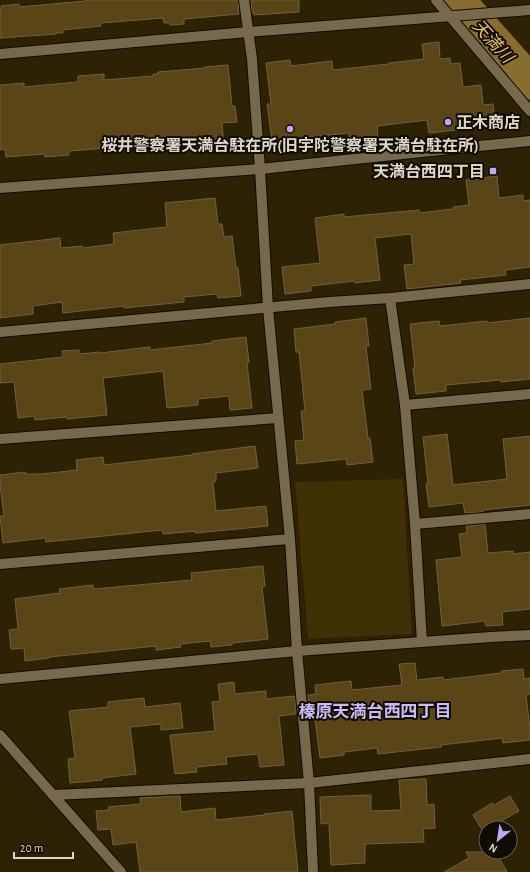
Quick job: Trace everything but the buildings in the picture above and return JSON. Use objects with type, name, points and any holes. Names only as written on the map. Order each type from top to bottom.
[{"type":"street","points":[[244,0],[252,59],[268,308],[290,539],[309,783],[313,872]]},
{"type":"street","points":[[436,0],[530,110]]},
{"type":"street","points":[[0,54],[248,32],[530,10]]},
{"type":"street","points":[[0,188],[260,169],[469,146],[530,141]]},
{"type":"street","points":[[0,332],[329,302],[390,298],[530,284]]},
{"type":"street","points":[[390,298],[405,405],[415,524],[422,642]]},
{"type":"street","points":[[405,405],[530,394]]},
{"type":"street","points":[[0,439],[278,418]]},
{"type":"street","points":[[415,524],[530,514]]},
{"type":"street","points":[[0,564],[290,539]]},
{"type":"street","points":[[0,679],[298,651],[491,637],[530,636]]},
{"type":"street","points":[[0,735],[121,872]]},
{"type":"street","points":[[53,795],[309,783],[530,759]]},
{"type":"shaded area","points":[[403,479],[412,634],[308,639],[295,482]]},
{"type":"waterway","name":"天満川","points":[[457,0],[530,82]]},
{"type":"place","name":"正木商店","points":[[448,122]]},
{"type":"place","name":"桜井警察署天満台駐在所(旧宇陀警察署天満台駐在所)","points":[[290,129]]},
{"type":"place","name":"天満台西四丁目","points":[[493,171]]},
{"type":"district","name":"榛原天満台西四丁目","points":[[375,711]]}]
